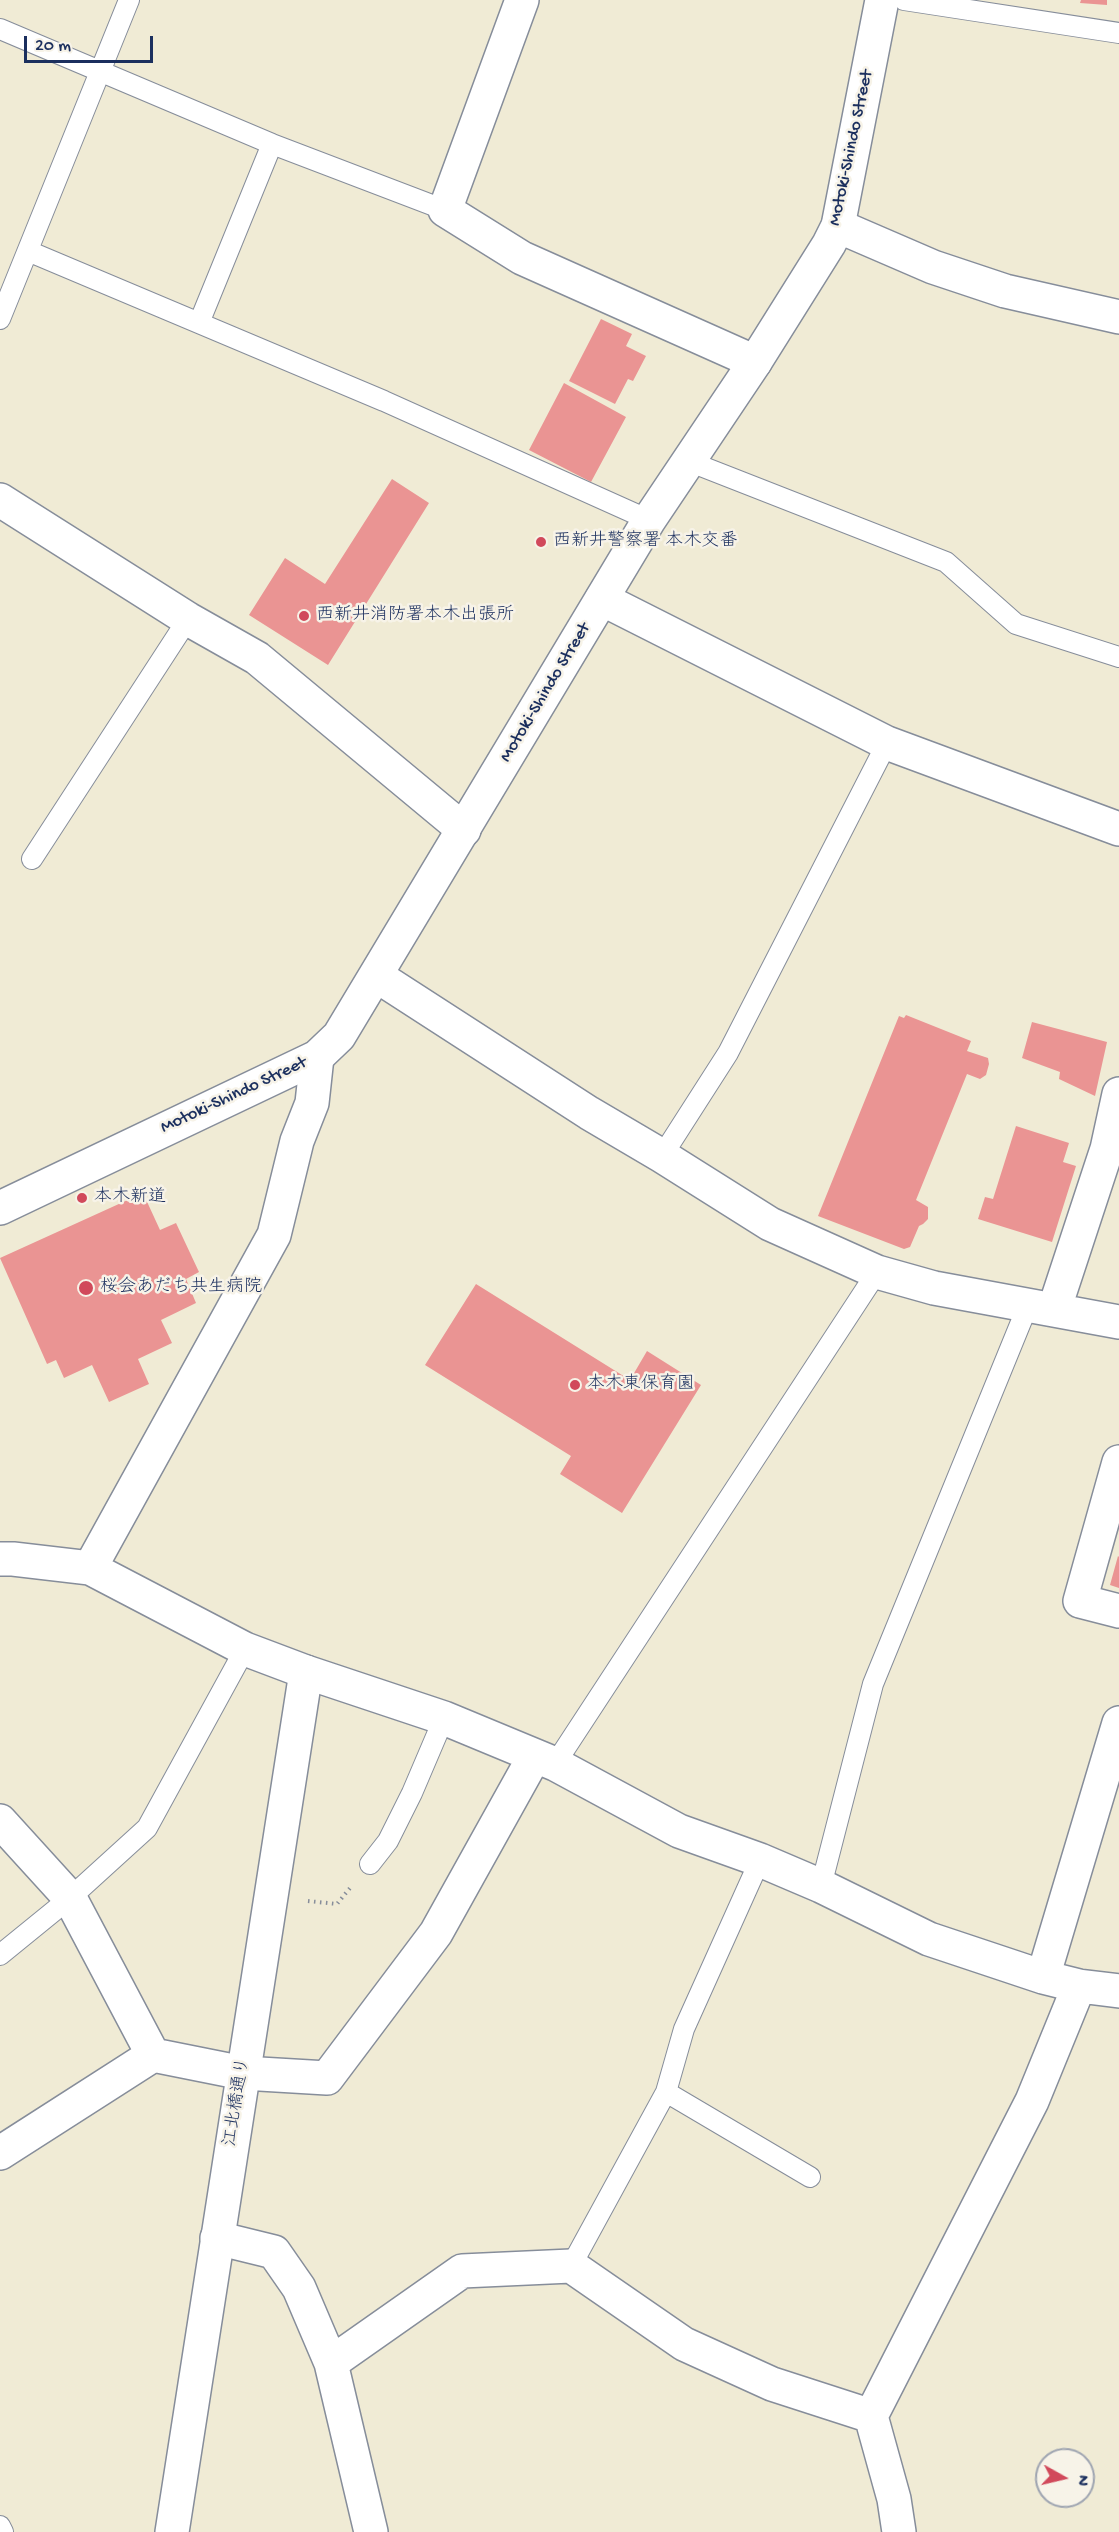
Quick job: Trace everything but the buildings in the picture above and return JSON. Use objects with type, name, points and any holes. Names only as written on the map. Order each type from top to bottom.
[{"type":"street","points":[[522,0],[445,210],[522,258],[755,362]]},
{"type":"street","name":"Motoki-Shindo Street","points":[[0,1208],[317,1057],[339,1036],[649,520],[755,362],[830,244],[838,226],[882,0]]},
{"type":"street","points":[[838,226],[933,267],[1005,291],[1119,317]]},
{"type":"street","points":[[0,500],[188,619],[257,658],[464,830]]},
{"type":"street","points":[[603,599],[887,743],[1119,829]]},
{"type":"street","points":[[377,976],[590,1113],[770,1224],[877,1272],[934,1288],[1119,1322]]},
{"type":"street","points":[[90,1568],[274,1235],[297,1141],[312,1103],[317,1057]]},
{"type":"street","points":[[1041,1307],[1107,1149],[1119,1094]]},
{"type":"street","points":[[1119,1462],[1080,1601],[1119,1611]]},
{"type":"street","points":[[4,1553],[90,1568],[245,1649],[444,1718],[544,1760],[680,1831],[760,1860],[821,1886],[929,1939],[1043,1977],[1078,1986],[1119,1991]]},
{"type":"street","name":"江北橋通り","points":[[172,2532],[306,1672]]},
{"type":"street","points":[[1043,1977],[1119,1724]]},
{"type":"street","points":[[0,2153],[153,2055],[243,2073],[327,2078],[436,1933],[544,1760]]},
{"type":"street","points":[[0,1821],[70,1898],[153,2055]]},
{"type":"street","points":[[899,2532],[894,2499],[871,2416],[1032,2101],[1078,1986]]},
{"type":"street","points":[[217,2238],[274,2252],[298,2288],[331,2363],[371,2532]]},
{"type":"street","points":[[331,2363],[462,2271],[571,2266],[684,2344],[772,2384],[871,2416]]},
{"type":"lane","points":[[0,319],[129,0]]},
{"type":"lane","points":[[904,0],[1119,33]]},
{"type":"lane","points":[[0,29],[272,144],[445,210]]},
{"type":"lane","points":[[200,323],[272,144]]},
{"type":"lane","points":[[28,251],[384,401],[649,520]]},
{"type":"lane","points":[[688,461],[946,562],[1016,624],[1119,657]]},
{"type":"lane","points":[[32,859],[188,619]]},
{"type":"lane","points":[[662,1156],[728,1053],[887,743]]},
{"type":"lane","points":[[544,1760],[877,1272]]},
{"type":"lane","points":[[821,1886],[873,1684],[1041,1307]]},
{"type":"lane","points":[[0,1955],[70,1898],[147,1828],[245,1649]]},
{"type":"lane","points":[[370,1864],[388,1841],[412,1793],[444,1718]]},
{"type":"lane","points":[[571,2266],[666,2092],[684,2029],[760,1860]]},
{"type":"lane","points":[[666,2092],[810,2177]]},
{"type":"lane","points":[[0,2526],[3,2532]]},
{"type":"path","points":[[271,1896],[337,1904],[370,1864]]},
{"type":"place","name":"西新井警察署 本木交番","points":[[541,542]]},
{"type":"place","name":"西新井消防署本木出張所","points":[[304,616]]},
{"type":"place","name":"本木新道","points":[[82,1198]]},
{"type":"place","name":"桜会あだち共生病院","points":[[86,1288]]},
{"type":"place","name":"本木東保育園","points":[[575,1385]]}]
